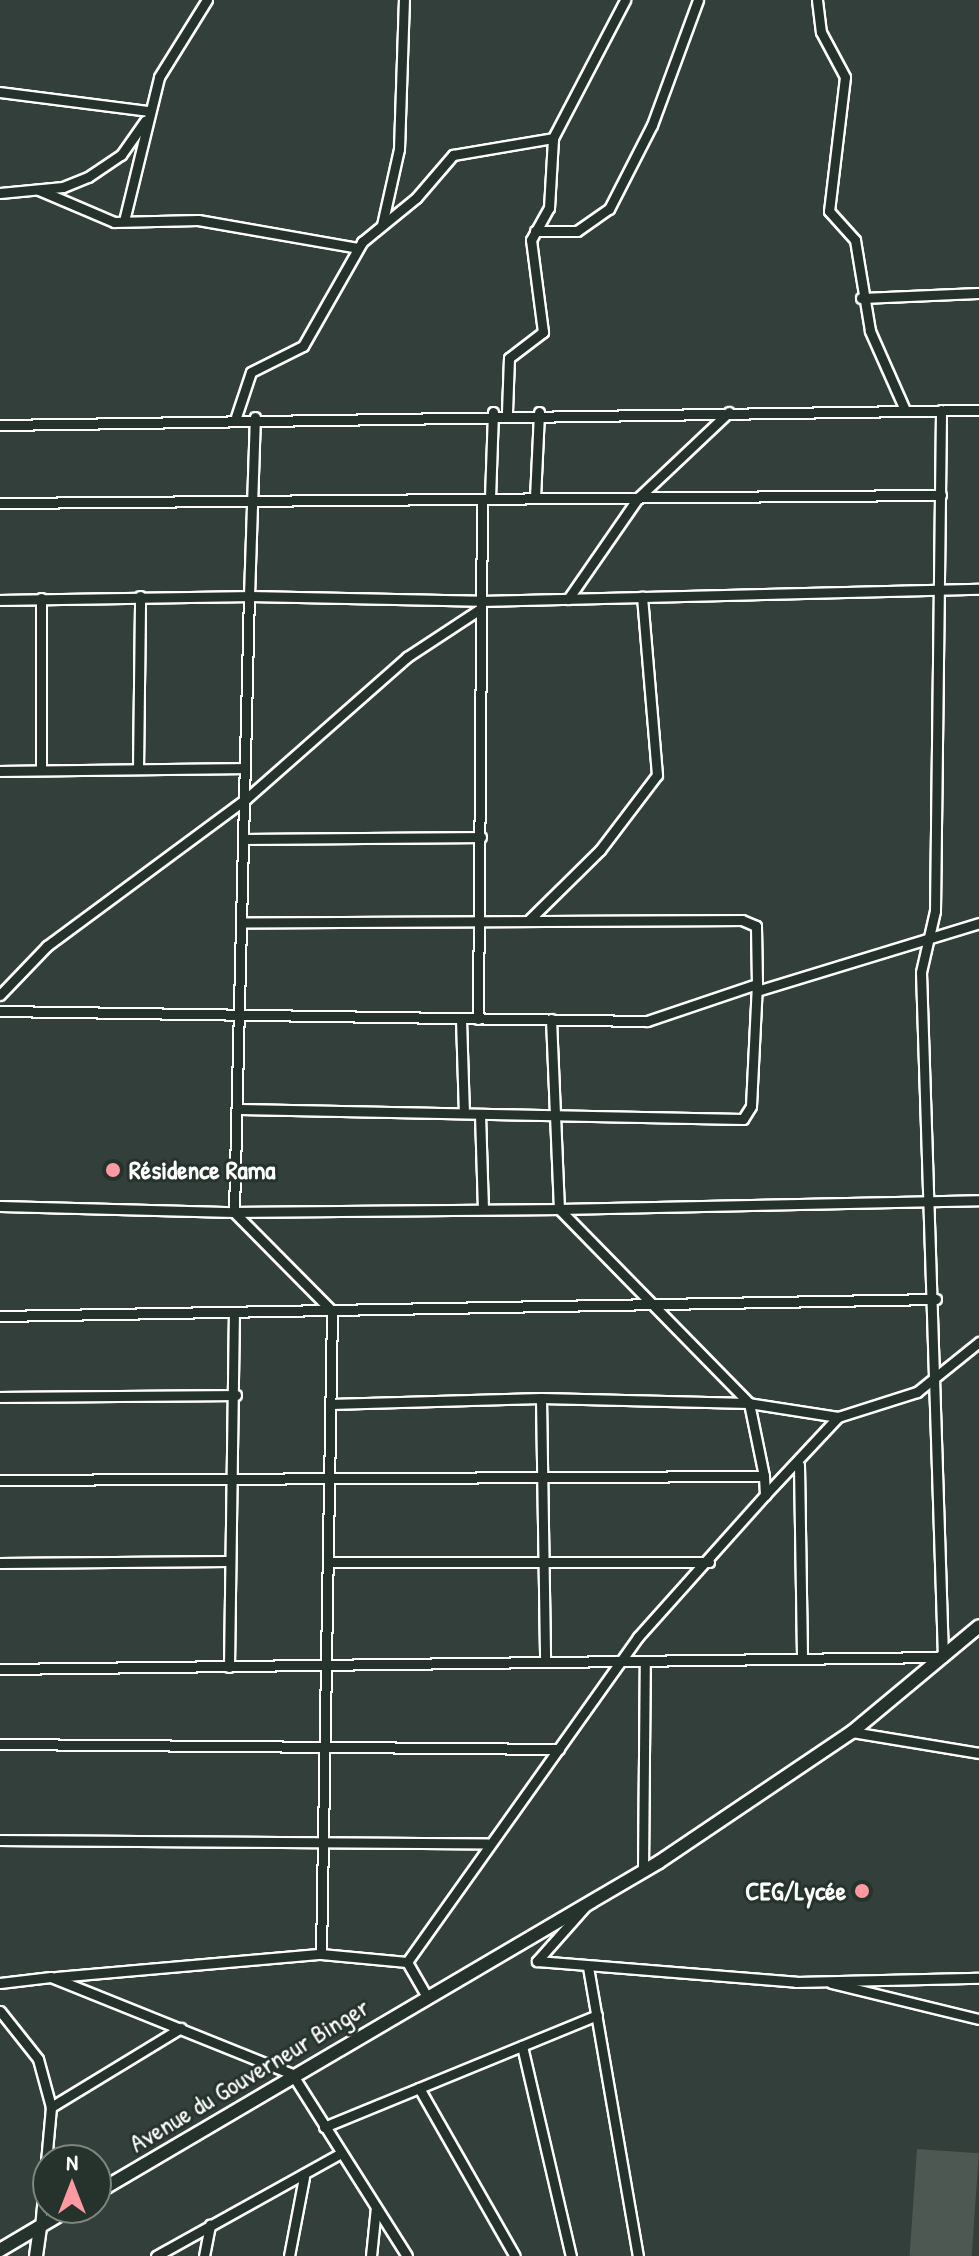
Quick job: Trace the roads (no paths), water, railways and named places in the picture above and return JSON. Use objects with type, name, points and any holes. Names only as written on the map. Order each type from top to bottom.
[{"type":"main road","name":"Avenue du Gouverneur Binger","points":[[112,2183],[426,1995],[643,1871],[852,1732],[979,1626]]},
{"type":"main road","points":[[0,2250],[45,2224]]},
{"type":"main road","points":[[36,2256],[40,2227]]},
{"type":"street","points":[[124,221],[159,77],[207,0]]},
{"type":"street","points":[[382,225],[399,149],[404,0]]},
{"type":"street","points":[[507,412],[509,358],[543,332],[535,231],[549,208],[553,138],[625,0]]},
{"type":"street","points":[[535,231],[577,231],[609,209],[652,125],[698,0]]},
{"type":"street","points":[[817,0],[821,32],[845,77],[829,211],[855,240],[861,298],[905,410]]},
{"type":"street","points":[[0,92],[148,115]]},
{"type":"street","points":[[0,193],[39,190],[88,177],[121,155],[148,115]]},
{"type":"street","points":[[236,417],[241,385],[279,352],[303,346],[358,248],[460,151],[553,138]]},
{"type":"street","points":[[39,190],[92,216],[124,221],[198,220],[358,248]]},
{"type":"street","points":[[861,298],[979,293]]},
{"type":"street","points":[[0,1669],[943,1657],[925,939],[935,911],[942,590],[941,410]]},
{"type":"street","points":[[0,425],[493,412],[979,410]]},
{"type":"street","points":[[568,599],[638,498],[730,411]]},
{"type":"street","points":[[478,1019],[480,605],[493,412]]},
{"type":"street","points":[[535,498],[539,412]]},
{"type":"street","points":[[255,417],[257,500],[249,596],[245,768],[248,839],[246,923],[234,1212],[332,1311],[330,1562],[322,1744],[326,1839],[321,1954]]},
{"type":"street","points":[[0,503],[941,495]]},
{"type":"street","points":[[0,600],[249,596],[480,605],[568,599],[979,589]]},
{"type":"street","points":[[138,769],[140,596]]},
{"type":"street","points":[[529,920],[600,850],[657,775],[642,597]]},
{"type":"street","points":[[41,598],[41,770]]},
{"type":"street","points":[[0,995],[47,946],[246,799],[407,657],[480,605]]},
{"type":"street","points":[[0,771],[245,768]]},
{"type":"street","points":[[248,839],[481,837]]},
{"type":"street","points":[[240,1109],[743,1119],[751,1106],[757,987],[756,926],[750,921],[246,923]]},
{"type":"street","points":[[0,1011],[240,1020],[659,1019],[757,987],[979,923]]},
{"type":"street","points":[[461,1019],[464,1113]]},
{"type":"street","points":[[551,1019],[559,1209],[749,1403],[765,1495]]},
{"type":"street","points":[[480,1114],[483,1209]]},
{"type":"street","points":[[0,1206],[234,1212],[979,1200]]},
{"type":"street","points":[[0,1316],[936,1299]]},
{"type":"street","points":[[229,1667],[228,1561],[236,1479],[234,1312]]},
{"type":"street","points":[[330,1404],[541,1398],[749,1403],[838,1417],[899,1400],[936,1378],[979,1342]]},
{"type":"street","points":[[0,1397],[236,1395]]},
{"type":"street","points":[[541,1398],[546,1559],[545,1660]]},
{"type":"street","points":[[407,1962],[487,1843],[625,1662],[638,1637],[709,1562],[765,1495],[799,1465],[838,1417]]},
{"type":"street","points":[[799,1465],[802,1659]]},
{"type":"street","points":[[0,1480],[542,1474],[764,1476]]},
{"type":"street","points":[[330,1562],[546,1559],[709,1562]]},
{"type":"street","points":[[0,1563],[228,1561]]},
{"type":"street","points":[[643,1871],[645,1661]]},
{"type":"street","points":[[852,1732],[979,1753]]},
{"type":"street","points":[[0,1744],[322,1744],[559,1749]]},
{"type":"street","points":[[0,1840],[326,1839],[487,1843]]},
{"type":"street","points":[[592,1900],[537,1961],[828,1982],[979,1978]]},
{"type":"street","points":[[0,1983],[321,1954],[407,1962]]},
{"type":"street","points":[[407,1962],[426,1995]]},
{"type":"street","points":[[588,1967],[638,2256]]},
{"type":"street","points":[[51,1977],[292,2074],[339,2154],[407,2256]]},
{"type":"street","points":[[828,1982],[979,2019]]},
{"type":"street","points":[[0,2011],[38,2059],[51,2107],[40,2227]]},
{"type":"street","points":[[324,2127],[597,2015]]},
{"type":"street","points":[[51,2107],[181,2028]]},
{"type":"street","points":[[522,2046],[571,2256]]},
{"type":"street","points":[[419,2088],[515,2256]]},
{"type":"street","points":[[156,2256],[304,2177],[339,2154]]},
{"type":"street","points":[[289,2256],[304,2177]]},
{"type":"street","points":[[371,2256],[376,2207]]},
{"type":"street","points":[[204,2256],[210,2225]]},
{"type":"place","name":"Résidence Rama","points":[[113,1170]]},
{"type":"place","name":"CEG/Lycée","points":[[862,1891]]}]
